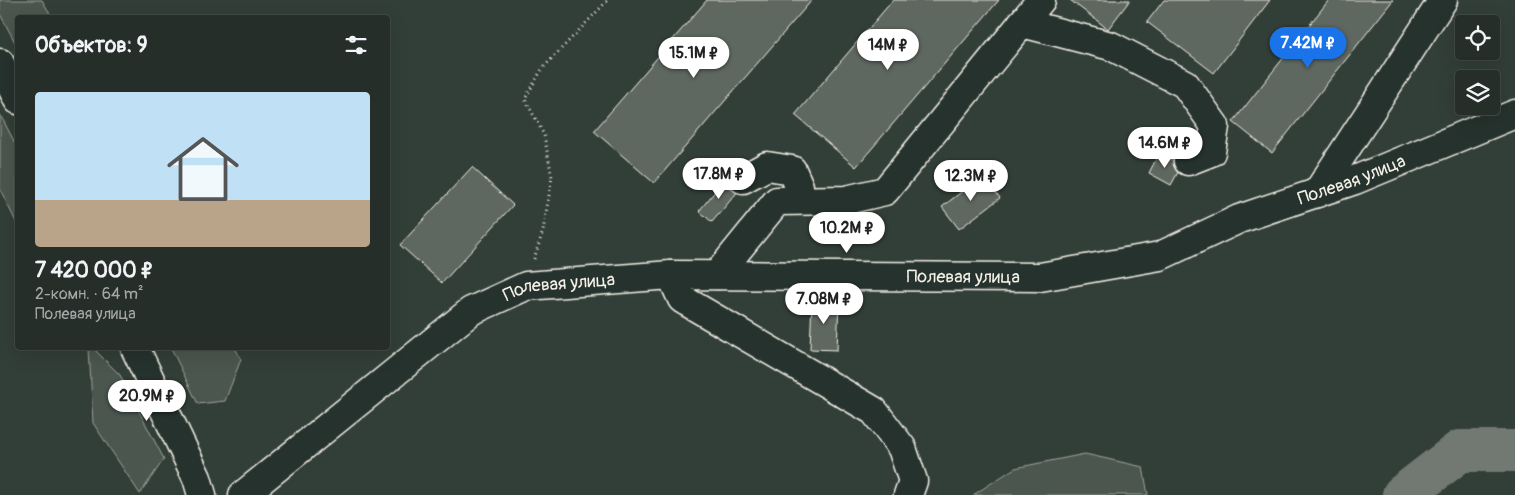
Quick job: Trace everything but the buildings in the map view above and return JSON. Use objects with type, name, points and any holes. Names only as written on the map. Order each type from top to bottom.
[{"type":"street","points":[[718,275],[777,201],[846,200],[885,191],[1041,0]]},
{"type":"street","points":[[1317,193],[1443,0]]},
{"type":"street","points":[[1022,23],[1111,46],[1185,84],[1215,126],[1211,152],[1188,161]]},
{"type":"street","points":[[0,63],[15,94]]},
{"type":"street","name":"Полевая улица","points":[[243,495],[471,311],[526,286],[671,275],[1040,278],[1160,256],[1239,219],[1355,180],[1515,114]]},
{"type":"street","points":[[743,179],[768,166],[792,170],[799,186],[799,200]]},
{"type":"street","points":[[671,275],[682,299],[874,410],[902,448],[913,481],[908,495]]},
{"type":"street","points":[[136,350],[197,478],[202,495]]},
{"type":"path","points":[[526,286],[543,231],[552,176],[544,135],[525,99],[542,69],[608,0]]},
{"type":"shaded area","points":[[0,0],[42,0],[51,15],[15,15],[15,42],[0,14]]},
{"type":"shaded area","points":[[0,114],[15,143],[15,220],[0,189]]},
{"type":"shaded area","points":[[89,350],[95,350],[120,375],[164,459],[140,494],[93,423]]},
{"type":"shaded area","points":[[172,350],[236,350],[241,359],[225,401],[198,404]]},
{"type":"shaded area","points":[[1085,454],[1143,467],[1148,495],[973,495],[1015,468]]},
{"type":"waterway","points":[[1403,495],[1460,451],[1515,451]]}]
